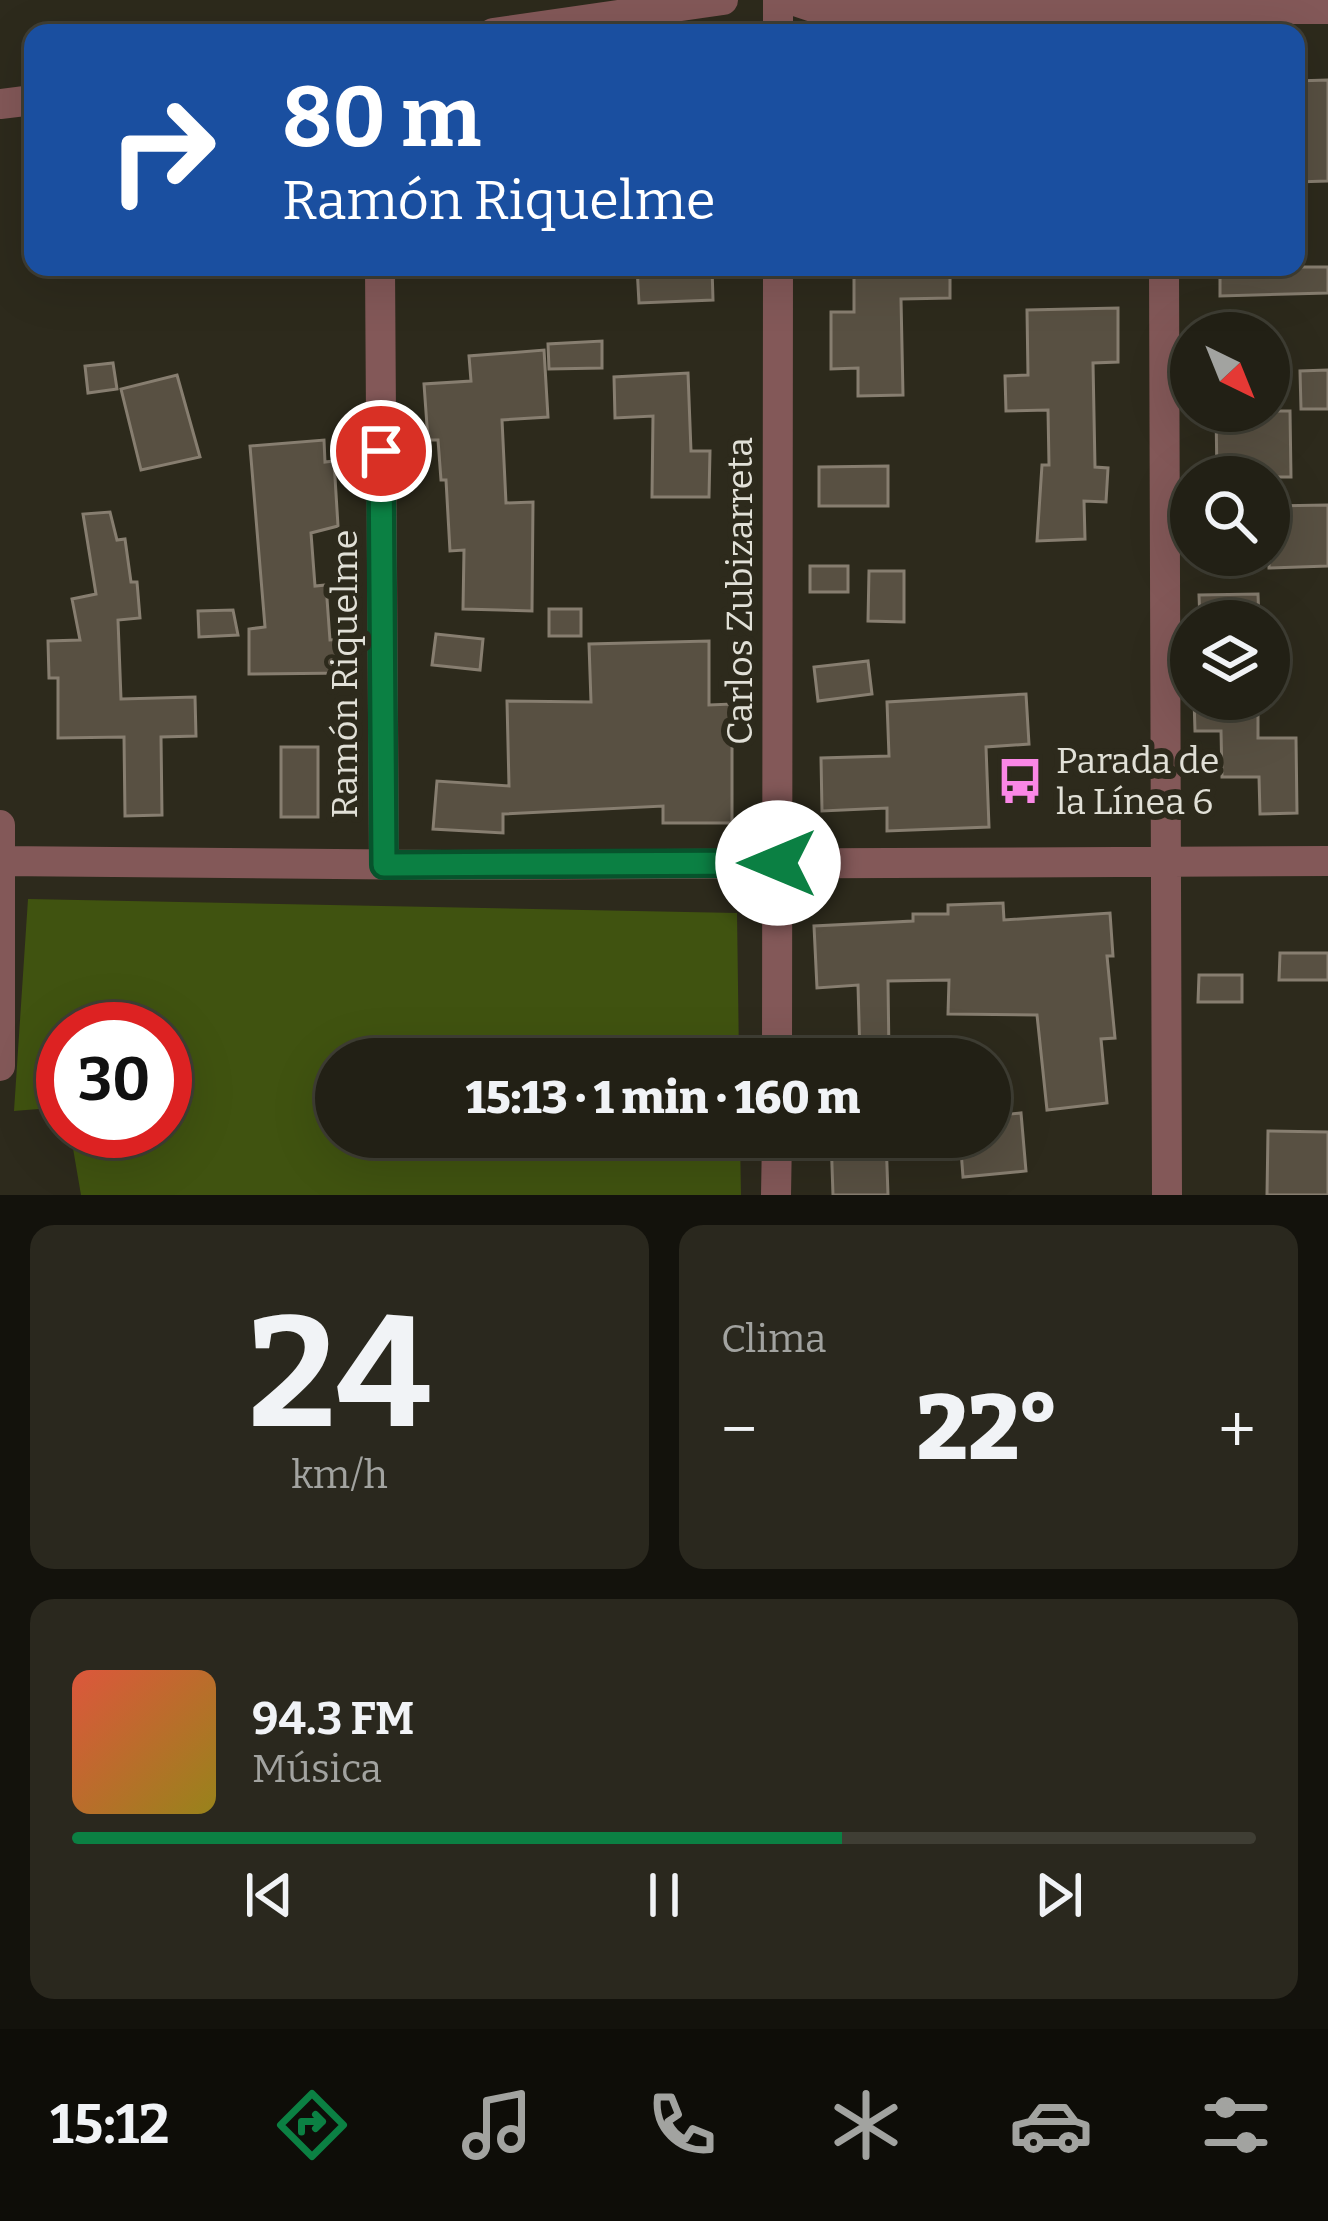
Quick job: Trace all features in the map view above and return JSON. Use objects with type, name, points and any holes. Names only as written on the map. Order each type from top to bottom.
[{"type":"street","points":[[556,24],[723,0]]},
{"type":"street","points":[[792,0],[822,10],[1165,14],[1328,9]]},
{"type":"street","name":"Ramón Riquelme","points":[[380,276],[384,865]]},
{"type":"street","name":"Carlos Zubizarreta","points":[[777,1038],[778,276]]},
{"type":"street","points":[[1164,276],[1162,864],[1167,1195]]},
{"type":"street","points":[[0,825],[0,1066]]},
{"type":"street","points":[[2,861],[384,865],[1328,861]]},
{"type":"street","points":[[776,1195],[777,1158]]},
{"type":"green space","points":[[28,899],[737,913],[739,1038],[315,1038],[315,1158],[740,1158],[741,1195],[81,1195],[75,1158],[192,1158],[192,1002],[36,1002],[36,1109],[14,1111]]},
{"type":"building","points":[[1328,80],[1328,181],[1305,182],[1305,81]]},
{"type":"building","points":[[1305,267],[1328,267],[1328,293],[1220,296],[1220,276],[1305,276]]},
{"type":"building","points":[[638,276],[712,276],[713,300],[639,303]]},
{"type":"building","points":[[854,276],[950,276],[950,298],[901,299],[903,395],[858,396],[858,368],[831,369],[831,312],[854,312]]},
{"type":"building","points":[[1118,308],[1118,362],[1093,363],[1095,467],[1108,468],[1106,502],[1084,501],[1085,539],[1037,541],[1042,465],[1049,465],[1048,410],[1006,411],[1005,376],[1028,375],[1027,310]]},
{"type":"building","points":[[602,341],[602,368],[549,369],[548,344]]},
{"type":"building","points":[[544,350],[548,417],[502,420],[506,503],[533,502],[532,611],[463,609],[464,550],[450,551],[446,480],[441,480],[438,440],[428,440],[424,384],[471,381],[469,356]]},
{"type":"building","points":[[113,363],[117,389],[88,393],[85,366]]},
{"type":"building","points":[[1328,370],[1328,409],[1301,409],[1300,371]]},
{"type":"building","points":[[688,373],[691,451],[710,451],[709,497],[652,497],[653,416],[615,418],[614,377]]},
{"type":"building","points":[[177,375],[200,457],[141,470],[121,389]]},
{"type":"building","points":[[1290,411],[1291,477],[1290,456],[1217,456],[1216,432],[1290,432]]},
{"type":"building","points":[[324,440],[325,462],[334,461],[338,526],[311,533],[315,586],[326,585],[330,640],[346,639],[347,673],[249,674],[249,629],[265,627],[250,446]]},
{"type":"building","points":[[888,466],[888,506],[819,506],[819,467]]},
{"type":"building","points":[[1328,505],[1328,566],[1290,567],[1290,506]]},
{"type":"building","points":[[110,512],[117,540],[125,539],[131,582],[137,582],[140,618],[118,620],[121,699],[195,697],[196,736],[161,737],[162,815],[125,816],[124,737],[58,738],[58,678],[49,678],[48,641],[80,640],[72,599],[96,594],[83,514]]},
{"type":"building","points":[[810,566],[848,566],[848,592],[810,592]]},
{"type":"building","points":[[869,571],[904,571],[904,622],[868,621]]},
{"type":"building","points":[[1258,594],[1258,600],[1199,600],[1199,595]]},
{"type":"building","points":[[549,609],[581,609],[581,636],[549,636]]},
{"type":"building","points":[[233,610],[238,635],[199,637],[198,611]]},
{"type":"building","points":[[436,634],[483,639],[480,670],[432,665]]},
{"type":"building","points":[[709,641],[709,705],[732,704],[732,823],[663,823],[663,806],[503,814],[503,833],[433,829],[437,781],[509,786],[507,701],[591,702],[589,644]]},
{"type":"building","points":[[868,661],[872,694],[818,701],[814,667]]},
{"type":"building","points":[[1026,694],[1029,744],[986,747],[989,827],[887,831],[887,808],[822,811],[821,758],[889,756],[887,702]]},
{"type":"building","points":[[1195,720],[1258,720],[1258,738],[1296,738],[1297,813],[1260,814],[1259,777],[1222,777],[1221,731],[1195,731]]},
{"type":"building","points":[[281,747],[318,747],[318,817],[281,817]]},
{"type":"building","points":[[1003,903],[1004,920],[1110,913],[1113,956],[1107,956],[1115,1038],[1101,1039],[1107,1103],[1047,1110],[1037,1015],[948,1014],[949,980],[888,981],[889,1038],[859,1038],[858,985],[817,988],[814,926],[913,921],[913,914],[948,914],[948,905]]},
{"type":"building","points":[[1280,953],[1328,953],[1328,980],[1279,980]]},
{"type":"building","points":[[1199,975],[1242,975],[1242,1002],[1198,1002]]},
{"type":"building","points":[[1021,1113],[1026,1171],[963,1177],[962,1158],[1011,1158],[1011,1114]]},
{"type":"building","points":[[1268,1131],[1328,1132],[1328,1195],[1267,1195]]},
{"type":"building","points":[[832,1158],[887,1158],[888,1195],[833,1195]]},
{"type":"place","name":"Parada de la Línea 6","points":[[1020,781]]},
{"type":"route","points":[[381,451],[384,865],[778,863]]}]
